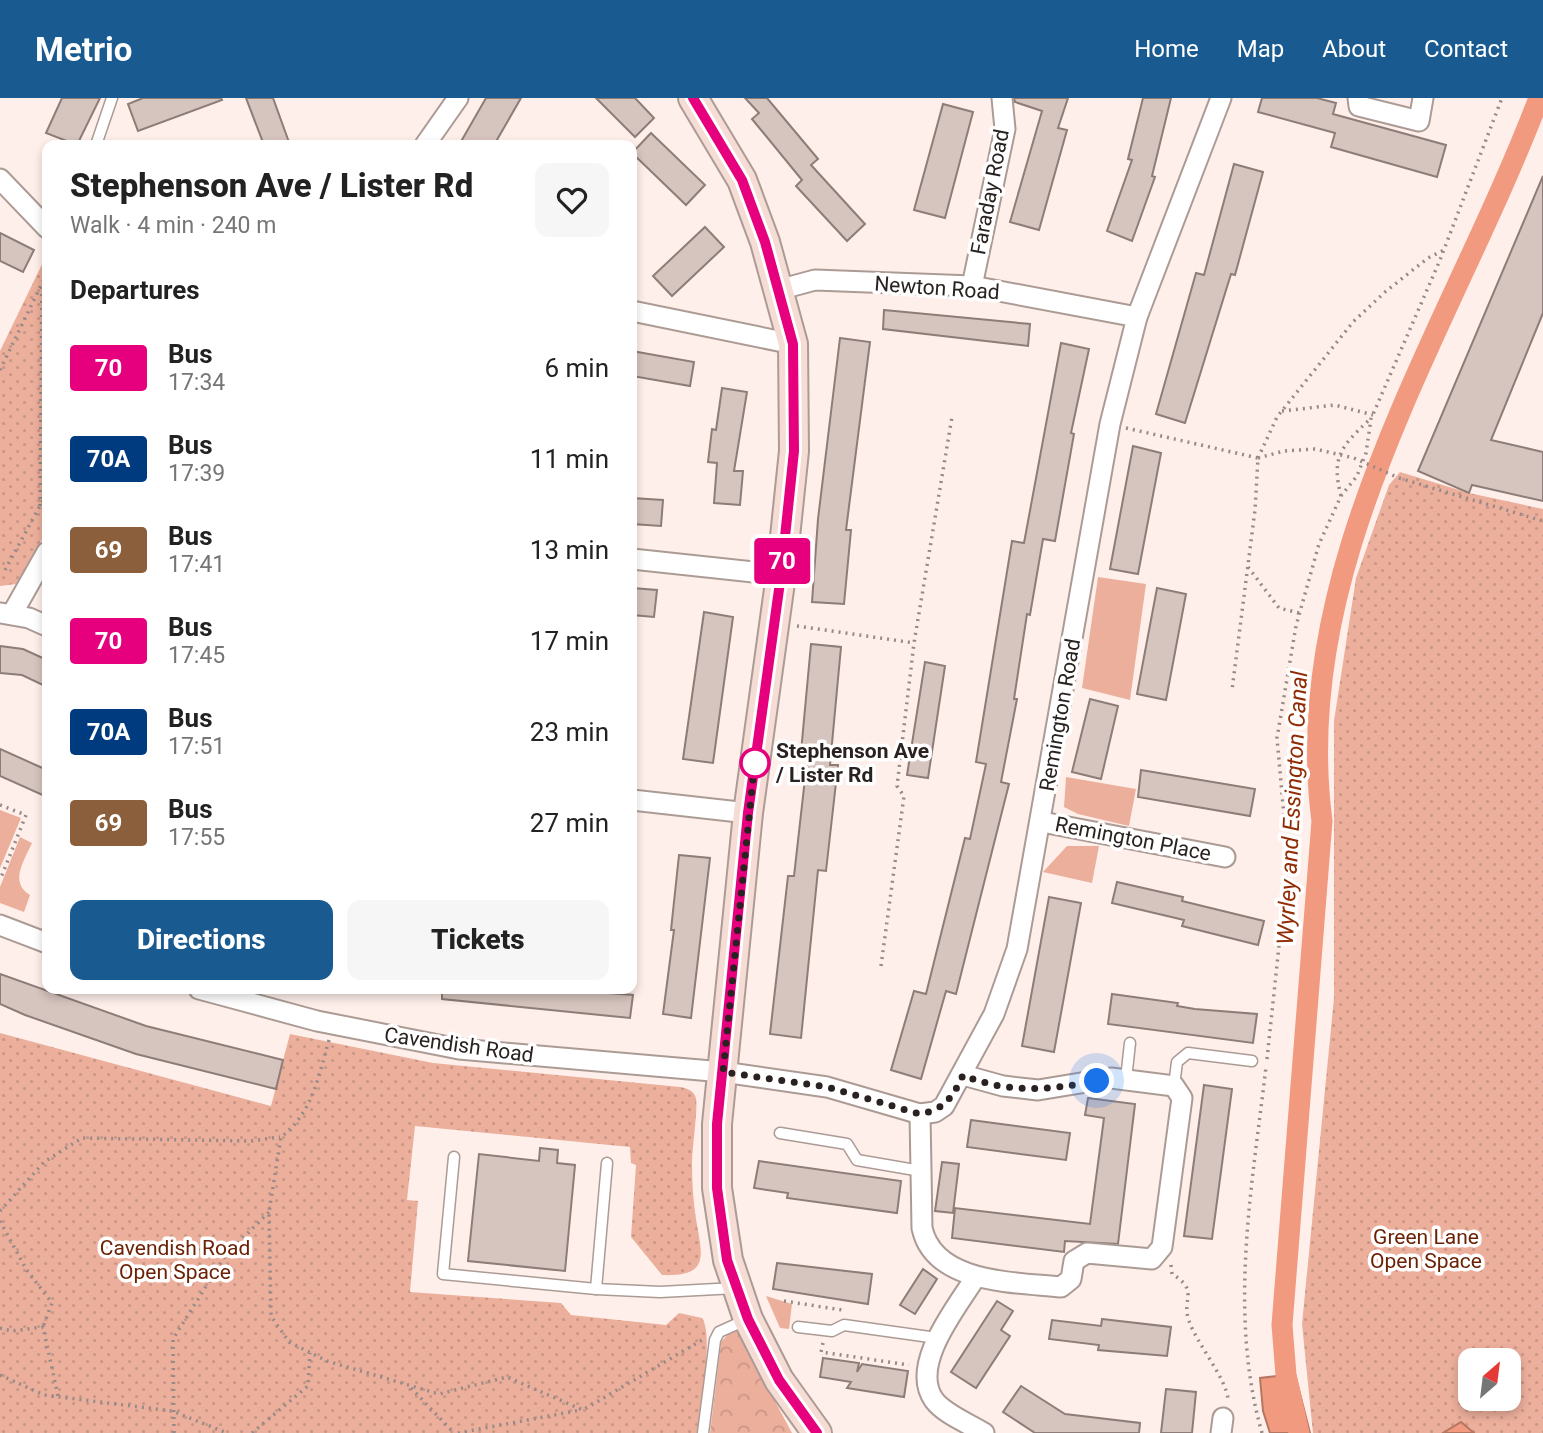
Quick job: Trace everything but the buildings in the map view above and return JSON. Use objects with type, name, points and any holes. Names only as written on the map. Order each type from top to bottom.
[{"type":"street","points":[[429,140],[458,98]]},
{"type":"street","points":[[693,98],[742,180],[793,344],[794,451],[781,575],[748,813],[717,1124],[717,1188],[721,1228],[736,1288],[748,1319],[779,1380],[817,1433]]},
{"type":"street","name":"Faraday Road","points":[[972,286],[1005,129],[1002,98]]},
{"type":"street","name":"Remington Road","points":[[920,1114],[935,1112],[944,1106],[963,1075],[994,1014],[1017,949],[1042,821],[1110,424],[1137,317],[1222,98]]},
{"type":"street","points":[[1358,98],[1359,106],[1419,121],[1423,98]]},
{"type":"street","points":[[0,179],[42,222]]},
{"type":"street","name":"Newton Road","points":[[778,289],[816,280],[972,286],[1137,317]]},
{"type":"street","points":[[637,312],[793,344]]},
{"type":"street","points":[[42,560],[6,614],[42,625]]},
{"type":"street","points":[[637,560],[781,575]]},
{"type":"street","points":[[637,801],[748,813]]},
{"type":"street","name":"Remington Place","points":[[1042,821],[1225,857]]},
{"type":"street","points":[[0,925],[42,941]]},
{"type":"street","name":"Cavendish Road","points":[[218,994],[333,1025],[458,1049],[723,1072]]},
{"type":"street","points":[[723,1072],[827,1087],[920,1114],[925,1241],[936,1255],[975,1278],[1061,1287],[1072,1279],[1074,1261],[1087,1252],[1152,1259],[1163,1247],[1182,1098],[1174,1086],[1126,1079],[1038,1090],[1003,1086],[963,1075]]},
{"type":"street","points":[[975,1278],[937,1338],[927,1384],[935,1402],[984,1433]]},
{"type":"lane","points":[[98,140],[112,98]]},
{"type":"lane","points":[[1126,1079],[1130,1043]]},
{"type":"lane","points":[[1174,1086],[1177,1062],[1188,1053],[1252,1061]]},
{"type":"lane","points":[[780,1133],[847,1144],[857,1160],[921,1171]]},
{"type":"lane","points":[[454,1157],[443,1274],[596,1289],[660,1292],[736,1288]]},
{"type":"lane","points":[[596,1289],[607,1163]]},
{"type":"lane","points":[[703,1433],[713,1347],[719,1332],[748,1319]]},
{"type":"lane","points":[[798,1327],[832,1331],[844,1325],[937,1338]]},
{"type":"path","points":[[1262,1433],[1247,1357],[1246,1245],[1288,861],[1277,738],[1300,613],[1319,544],[1341,496],[1357,476],[1367,453],[1372,417],[1444,250],[1502,98]]},
{"type":"path","points":[[1231,690],[1248,567],[1258,458],[1281,411],[1361,314],[1427,258],[1444,250]]},
{"type":"path","points":[[0,370],[42,283]]},
{"type":"path","points":[[40,506],[42,283]]},
{"type":"path","points":[[1281,411],[1335,405],[1372,417]]},
{"type":"path","points":[[881,966],[904,796],[897,786],[914,643],[952,417]]},
{"type":"path","points":[[1341,496],[1335,473],[1339,457],[1345,443],[1372,417]]},
{"type":"path","points":[[1110,424],[1258,458],[1284,451],[1315,449],[1339,457],[1354,458],[1399,478],[1543,521]]},
{"type":"path","points":[[5,570],[42,502]]},
{"type":"path","points":[[1248,567],[1279,608],[1300,613]]},
{"type":"path","points":[[774,623],[914,643]]},
{"type":"path","points":[[0,805],[26,815],[0,880]]},
{"type":"path","points":[[0,1212],[44,1162],[82,1138],[251,1141],[281,1137],[298,1124],[308,1105],[333,1025]]},
{"type":"path","points":[[281,1137],[269,1212],[271,1315],[289,1342],[327,1361],[439,1394],[507,1377],[583,1410]]},
{"type":"path","points":[[174,1433],[173,1339],[225,1256],[269,1212]]},
{"type":"path","points":[[0,1222],[26,1269],[52,1303],[43,1327],[58,1396]]},
{"type":"path","points":[[1163,1247],[1172,1274],[1185,1282],[1189,1293],[1187,1318],[1229,1396],[1222,1425]]},
{"type":"path","points":[[784,1301],[849,1311]]},
{"type":"path","points":[[0,1328],[12,1331],[43,1327]]},
{"type":"path","points":[[409,1387],[456,1433],[583,1410],[698,1341],[719,1332]]},
{"type":"path","points":[[823,1336],[821,1352],[929,1368]]},
{"type":"path","points":[[252,1433],[308,1385],[310,1353]]},
{"type":"path","points":[[0,1375],[44,1395],[172,1411],[227,1433]]},
{"type":"green space","points":[[42,264],[42,540],[16,584],[0,586],[0,351]]},
{"type":"green space","name":"Green Lane Open Space","points":[[1400,472],[1469,493],[1543,509],[1543,1433],[1474,1433],[1461,1422],[1443,1433],[1313,1433],[1302,1324],[1334,998],[1334,721],[1356,578],[1389,485]]},
{"type":"green space","points":[[1098,577],[1146,584],[1130,700],[1082,688]]},
{"type":"green space","points":[[1066,777],[1136,789],[1129,826],[1078,814],[1064,807]]},
{"type":"green space","points":[[0,810],[21,818],[0,868]]},
{"type":"green space","points":[[20,837],[32,843],[19,878],[20,884],[30,895],[24,912],[0,903],[0,887]]},
{"type":"green space","points":[[1067,846],[1099,846],[1092,883],[1043,872]]},
{"type":"green space","name":"Cavendish Road Open Space","points":[[0,1033],[271,1106],[290,1034],[433,1063],[690,1090],[695,1096],[696,1104],[692,1178],[701,1253],[696,1268],[689,1272],[662,1275],[631,1237],[636,1165],[631,1163],[630,1147],[415,1126],[407,1200],[418,1201],[410,1292],[561,1303],[571,1315],[666,1325],[679,1313],[702,1318],[707,1339],[697,1433],[0,1433]]},
{"type":"green space","points":[[766,1296],[792,1304],[789,1329],[780,1328]]},
{"type":"green space","points":[[732,1330],[737,1331],[792,1433],[710,1433],[721,1342]]},
{"type":"shaded area","points":[[1295,1374],[1310,1433],[1270,1433],[1263,1411],[1260,1378]]},
{"type":"shaded area","points":[[1461,1422],[1474,1433],[1443,1433]]},
{"type":"waterway","name":"Wyrley and Essington Canal","points":[[1299,1433],[1286,1375],[1282,1325],[1322,821],[1318,726],[1329,632],[1353,540],[1385,450],[1539,98]]},
{"type":"bus line","name":"70","points":[[693,98],[720,138],[742,180],[765,242],[793,344],[794,451],[781,575],[748,813],[717,1124],[717,1188],[727,1260],[748,1319],[779,1380],[817,1433]]},
{"type":"place","name":"Stephenson Ave / Lister Rd","points":[[755,763]]},
{"type":"route","points":[[755,763],[755,759],[723,1072],[827,1087],[920,1114],[935,1112],[944,1106],[963,1075],[1026,1090],[1097,1081]]}]
